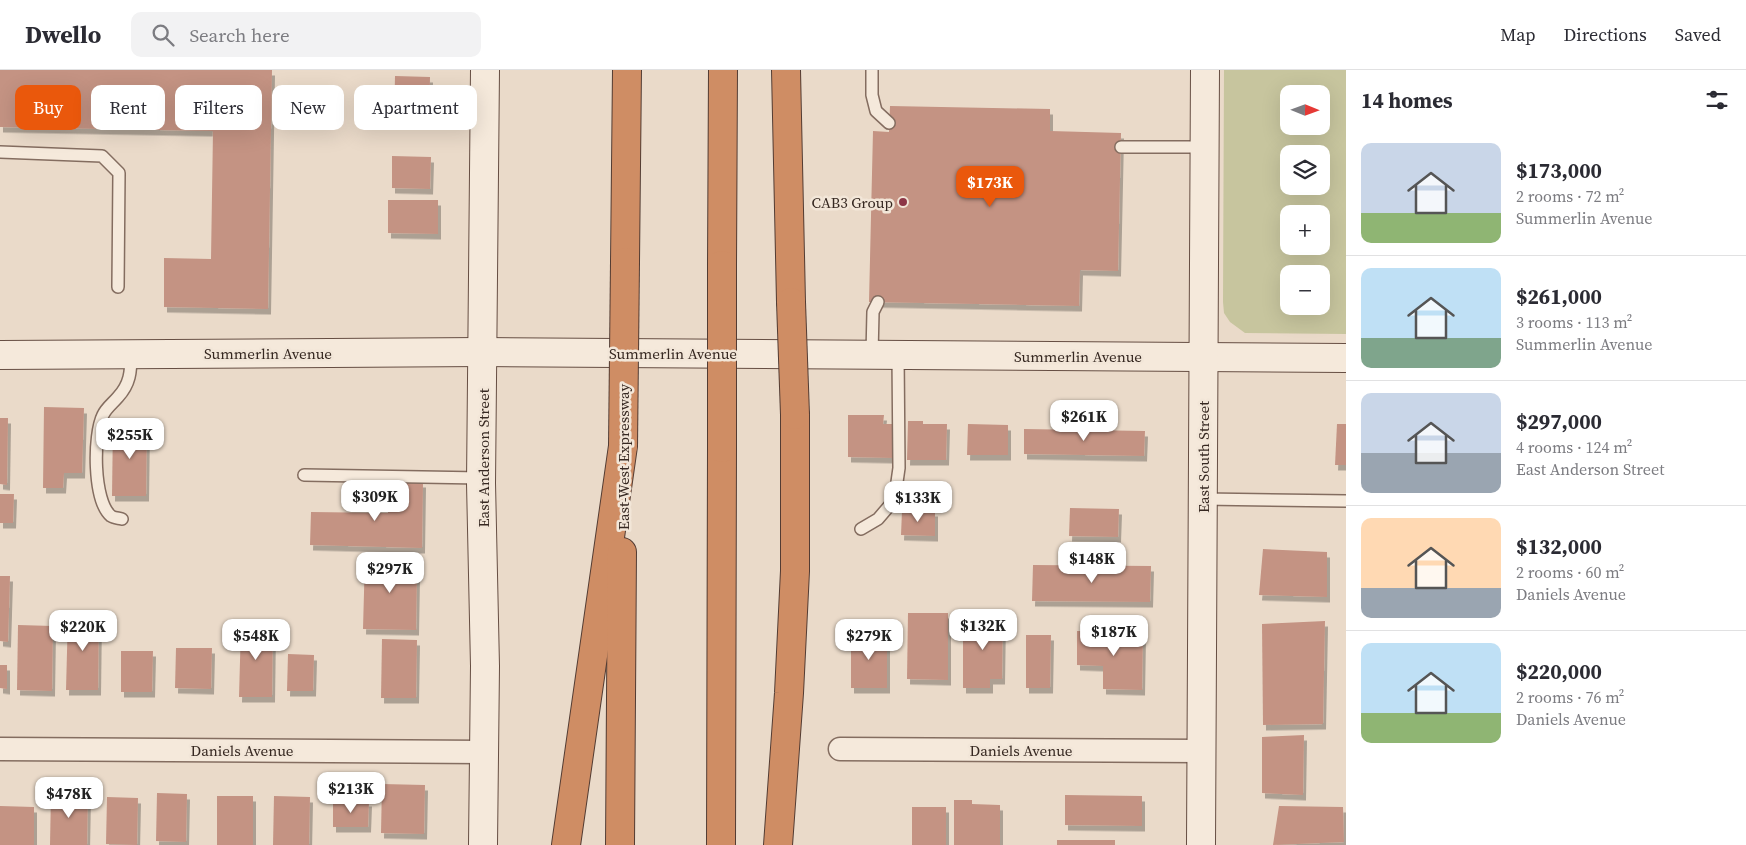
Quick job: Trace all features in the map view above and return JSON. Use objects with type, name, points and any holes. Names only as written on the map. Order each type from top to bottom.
[{"type":"highway","name":"East-West Expressway","points":[[620,845],[627,70]]},
{"type":"highway","points":[[721,845],[723,70]]},
{"type":"highway","points":[[778,845],[789,693],[795,571],[794,416],[786,70]]},
{"type":"highway","points":[[566,845],[623,446]]},
{"type":"main road","name":"East Anderson Street","points":[[483,845],[484,606],[481,478],[485,70]]},
{"type":"main road","name":"East South Street","points":[[1201,845],[1205,70]]},
{"type":"main road","name":"Summerlin Avenue","points":[[0,356],[482,352],[1346,358]]},
{"type":"street","name":"Daniels Avenue","points":[[0,749],[484,752]]},
{"type":"street","name":"Daniels Avenue","points":[[840,749],[1201,751]]},
{"type":"lane","points":[[872,70],[872,95],[876,111],[890,123]]},
{"type":"lane","points":[[1121,147],[1206,148]]},
{"type":"lane","points":[[0,152],[102,156],[119,173],[118,287]]},
{"type":"lane","points":[[861,529],[878,519],[890,505],[896,489],[899,468],[885,354],[876,307]]},
{"type":"lane","points":[[122,518],[113,517],[107,511],[101,493],[96,465],[96,439],[103,415],[108,407],[126,389],[131,372],[131,354]]},
{"type":"lane","points":[[304,475],[481,478]]},
{"type":"lane","points":[[1202,499],[1346,501]]},
{"type":"shaded area","points":[[1224,70],[1346,70],[1346,334],[1245,333],[1230,322],[1224,313]]},
{"type":"building","points":[[0,70],[272,70],[268,309],[164,307],[164,258],[211,259],[213,131],[160,130],[165,130],[165,85],[91,85],[91,129],[81,129],[81,85],[15,85],[15,127],[0,127]]},
{"type":"building","points":[[395,76],[430,77],[430,85],[395,85]]},
{"type":"building","points":[[890,106],[1050,109],[1050,131],[1121,133],[1118,271],[1080,270],[1079,306],[869,302],[873,131],[889,132]]},
{"type":"building","points":[[392,156],[431,157],[430,189],[392,188]]},
{"type":"building","points":[[388,200],[438,200],[438,234],[388,233]]},
{"type":"building","points":[[44,407],[84,408],[82,473],[64,473],[63,488],[43,488]]},
{"type":"building","points":[[848,415],[884,415],[883,424],[894,424],[894,458],[848,457]]},
{"type":"building","points":[[0,418],[8,418],[7,485],[0,484]]},
{"type":"building","points":[[908,421],[923,421],[923,424],[947,424],[946,460],[907,460]]},
{"type":"building","points":[[113,423],[147,423],[146,496],[112,496]]},
{"type":"building","points":[[968,424],[1008,425],[1008,455],[967,455]]},
{"type":"building","points":[[1337,424],[1346,424],[1346,465],[1335,465]]},
{"type":"building","points":[[1024,429],[1145,431],[1144,456],[1024,454]]},
{"type":"building","points":[[389,481],[423,482],[422,548],[310,545],[311,512],[388,513]]},
{"type":"building","points":[[0,494],[14,494],[13,523],[0,523]]},
{"type":"building","points":[[1070,508],[1119,509],[1118,537],[1069,536]]},
{"type":"building","points":[[902,511],[935,511],[935,536],[901,535]]},
{"type":"building","points":[[1263,549],[1327,552],[1327,597],[1259,595]]},
{"type":"building","points":[[365,556],[412,557],[412,573],[417,573],[416,630],[363,629]]},
{"type":"building","points":[[1033,565],[1151,566],[1150,602],[1032,601]]},
{"type":"building","points":[[0,576],[10,576],[8,642],[0,641]]},
{"type":"building","points":[[908,613],[948,613],[948,680],[907,679]]},
{"type":"building","points":[[68,614],[99,614],[98,690],[66,690]]},
{"type":"building","points":[[974,614],[1003,614],[1002,679],[990,679],[990,688],[963,688],[963,627],[974,627]]},
{"type":"building","points":[[1325,621],[1323,724],[1263,725],[1262,624]]},
{"type":"building","points":[[18,625],[53,626],[52,691],[17,690]]},
{"type":"building","points":[[241,625],[273,626],[272,697],[239,697]]},
{"type":"building","points":[[1077,631],[1143,632],[1142,690],[1103,689],[1103,666],[1077,665]]},
{"type":"building","points":[[851,634],[887,634],[887,688],[851,688]]},
{"type":"building","points":[[1026,635],[1051,635],[1050,688],[1026,688]]},
{"type":"building","points":[[382,639],[417,640],[416,698],[381,698]]},
{"type":"building","points":[[176,648],[212,648],[211,689],[175,688]]},
{"type":"building","points":[[121,651],[153,651],[152,692],[121,692]]},
{"type":"building","points":[[288,654],[314,655],[313,691],[287,691]]},
{"type":"building","points":[[0,665],[7,665],[7,689],[0,688]]},
{"type":"building","points":[[1304,735],[1303,795],[1262,793],[1262,737]]},
{"type":"building","points":[[382,784],[425,785],[424,834],[381,833]]},
{"type":"building","points":[[51,793],[88,793],[87,845],[50,845]]},
{"type":"building","points":[[157,793],[187,794],[186,842],[156,841]]},
{"type":"building","points":[[1065,795],[1142,796],[1142,826],[1065,825]]},
{"type":"building","points":[[217,796],[253,796],[253,845],[217,845]]},
{"type":"building","points":[[274,796],[310,797],[309,845],[273,845]]},
{"type":"building","points":[[107,797],[138,798],[137,845],[106,844]]},
{"type":"building","points":[[333,800],[369,801],[368,827],[333,827]]},
{"type":"building","points":[[954,800],[972,800],[972,804],[1000,805],[1000,845],[954,845]]},
{"type":"building","points":[[0,806],[34,807],[34,845],[0,845]]},
{"type":"building","points":[[1279,806],[1343,807],[1344,842],[1273,845]]},
{"type":"building","points":[[912,807],[946,807],[946,845],[912,845]]},
{"type":"building","points":[[1057,840],[1115,840],[1115,845],[1057,845]]},
{"type":"place","name":"CAB3 Group","points":[[903,202]]}]
